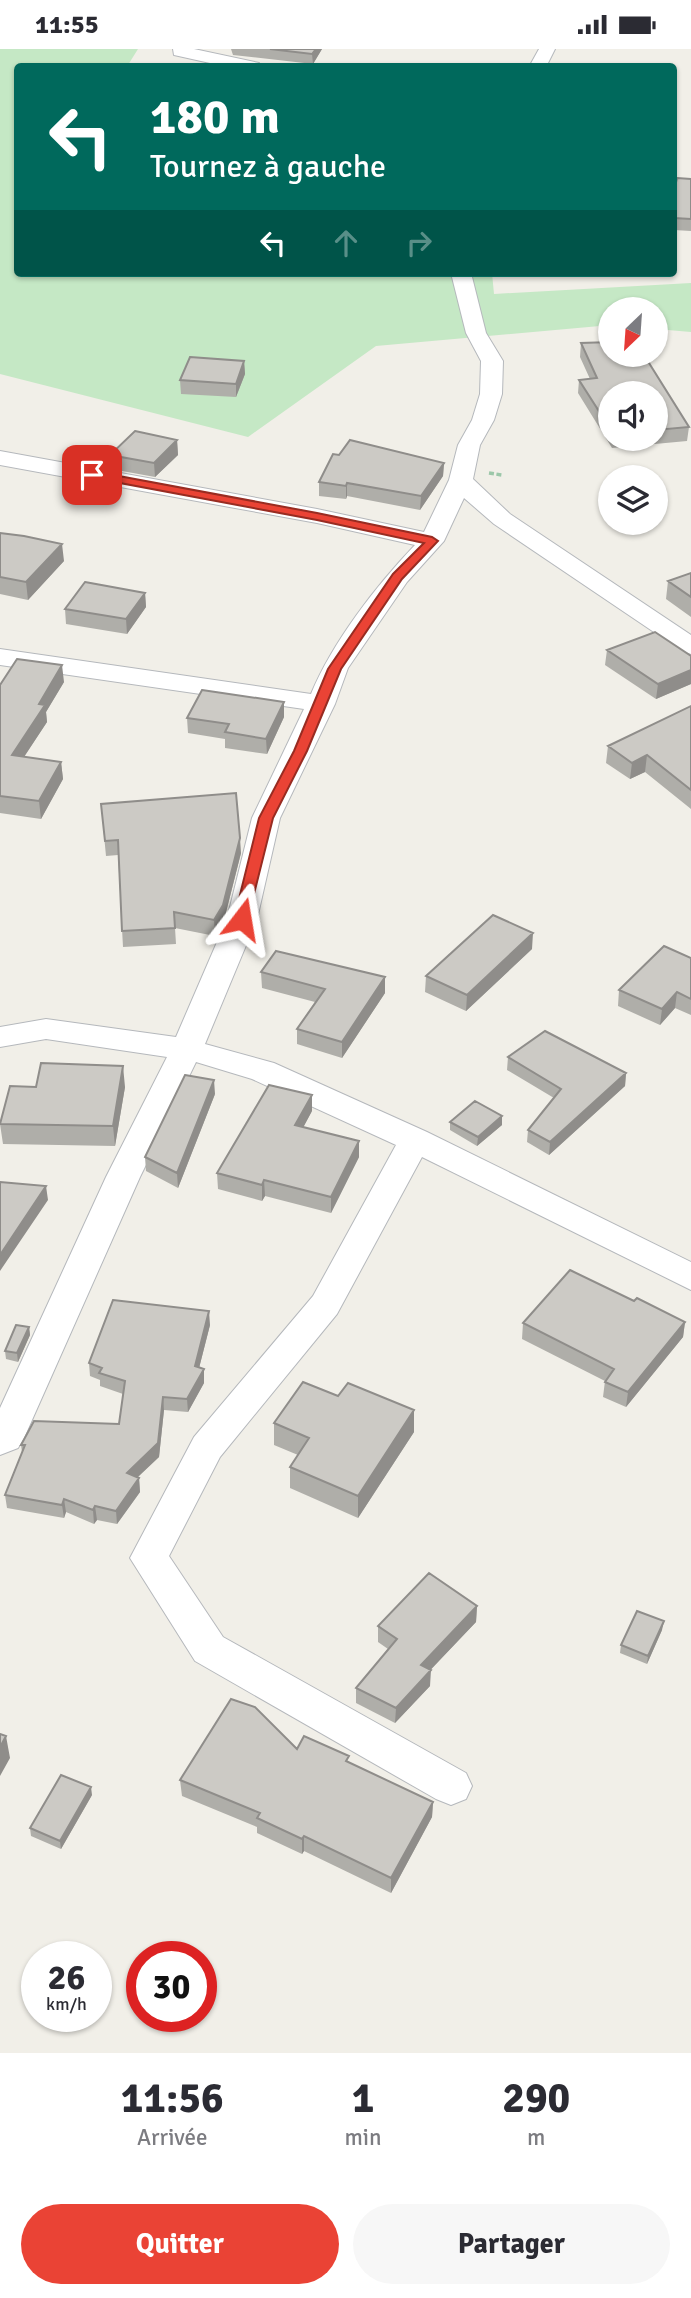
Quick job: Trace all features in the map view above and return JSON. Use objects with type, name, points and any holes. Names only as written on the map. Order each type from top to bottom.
[{"type":"street","points":[[180,51],[235,63]]},
{"type":"street","points":[[0,1440],[5,1438],[128,1166],[187,1049],[242,919],[266,818],[322,704],[335,669],[398,576],[432,541],[461,480],[469,445],[483,420],[491,394],[492,361],[476,333],[462,277]]},
{"type":"street","points":[[0,458],[317,516],[432,541]]},
{"type":"street","points":[[461,480],[481,502],[502,519],[691,646]]},
{"type":"street","points":[[0,657],[322,704]]},
{"type":"street","points":[[0,1037],[46,1029],[187,1049],[263,1071],[415,1140],[691,1277]]},
{"type":"street","points":[[415,1140],[325,1304],[206,1447],[149,1558],[209,1649],[452,1786]]},
{"type":"green space","points":[[0,49],[138,49],[129,63],[14,63],[14,277],[492,277],[494,294],[691,283],[691,332],[668,330],[668,297],[598,297],[598,326],[376,346],[248,437],[0,374]]},
{"type":"building","points":[[270,49],[316,49],[312,54]]},
{"type":"building","points":[[677,178],[691,179],[691,219],[677,218]]},
{"type":"building","points":[[598,342],[598,367],[652,367],[660,381],[598,381],[598,410],[579,380],[597,378],[581,343]]},
{"type":"building","points":[[190,357],[244,361],[236,384],[180,380]]},
{"type":"building","points":[[668,393],[689,427],[668,429]]},
{"type":"building","points":[[135,431],[177,440],[154,463],[110,455]]},
{"type":"building","points":[[350,440],[444,463],[421,496],[347,483],[346,486],[319,482],[333,454],[339,455]]},
{"type":"building","points":[[0,533],[62,544],[26,582],[0,577]]},
{"type":"building","points":[[691,573],[691,597],[668,581]]},
{"type":"building","points":[[85,582],[145,593],[126,619],[65,609]]},
{"type":"building","points":[[655,632],[691,656],[691,670],[658,684],[607,650]]},
{"type":"building","points":[[17,659],[62,665],[39,704],[45,705],[12,755],[61,762],[39,801],[0,796],[0,685]]},
{"type":"building","points":[[202,690],[284,702],[266,739],[225,732],[229,724],[187,718]]},
{"type":"building","points":[[691,706],[691,790],[647,755],[632,763],[608,746]]},
{"type":"building","points":[[236,793],[240,838],[223,905],[214,920],[174,912],[175,928],[122,931],[118,840],[105,841],[101,804]]},
{"type":"building","points":[[493,915],[533,933],[467,995],[426,976]]},
{"type":"building","points":[[664,946],[691,958],[691,999],[677,992],[662,1009],[619,990]]},
{"type":"building","points":[[276,951],[385,977],[342,1042],[297,1029],[325,989],[261,972]]},
{"type":"building","points":[[545,1031],[626,1073],[550,1142],[528,1130],[561,1089],[508,1057]]},
{"type":"building","points":[[41,1063],[123,1066],[113,1126],[0,1124],[10,1086],[36,1087]]},
{"type":"building","points":[[185,1075],[214,1080],[177,1173],[145,1157]]},
{"type":"building","points":[[269,1085],[312,1095],[295,1125],[359,1141],[331,1197],[264,1180],[262,1185],[217,1173]]},
{"type":"building","points":[[475,1101],[502,1116],[478,1137],[450,1122]]},
{"type":"building","points":[[0,1182],[46,1186],[0,1255]]},
{"type":"building","points":[[570,1270],[685,1322],[628,1392],[605,1382],[614,1369],[523,1323]]},
{"type":"building","points":[[113,1300],[209,1311],[195,1366],[204,1369],[187,1399],[163,1397],[158,1443],[127,1473],[139,1478],[116,1511],[95,1506],[93,1510],[64,1499],[62,1505],[5,1495],[25,1445],[21,1445],[34,1421],[119,1424],[125,1381],[99,1373],[102,1368],[89,1363]]},
{"type":"building","points":[[16,1325],[29,1327],[17,1353],[5,1351]]},
{"type":"building","points":[[303,1382],[338,1396],[348,1383],[414,1410],[358,1496],[290,1467],[309,1438],[274,1423]]},
{"type":"building","points":[[429,1573],[477,1606],[421,1665],[431,1670],[396,1708],[356,1688],[397,1639],[378,1626]]},
{"type":"building","points":[[637,1611],[664,1621],[648,1656],[621,1645]]},
{"type":"building","points":[[231,1699],[255,1707],[297,1749],[304,1736],[349,1756],[346,1761],[433,1802],[391,1878],[304,1836],[302,1839],[257,1818],[260,1813],[180,1780]]},
{"type":"building","points":[[0,1734],[6,1736],[0,1747]]},
{"type":"building","points":[[61,1775],[91,1787],[60,1841],[30,1828]]},
{"type":"route","points":[[92,475],[317,516],[432,541],[398,576],[335,669],[322,704],[266,818],[242,919]]}]
